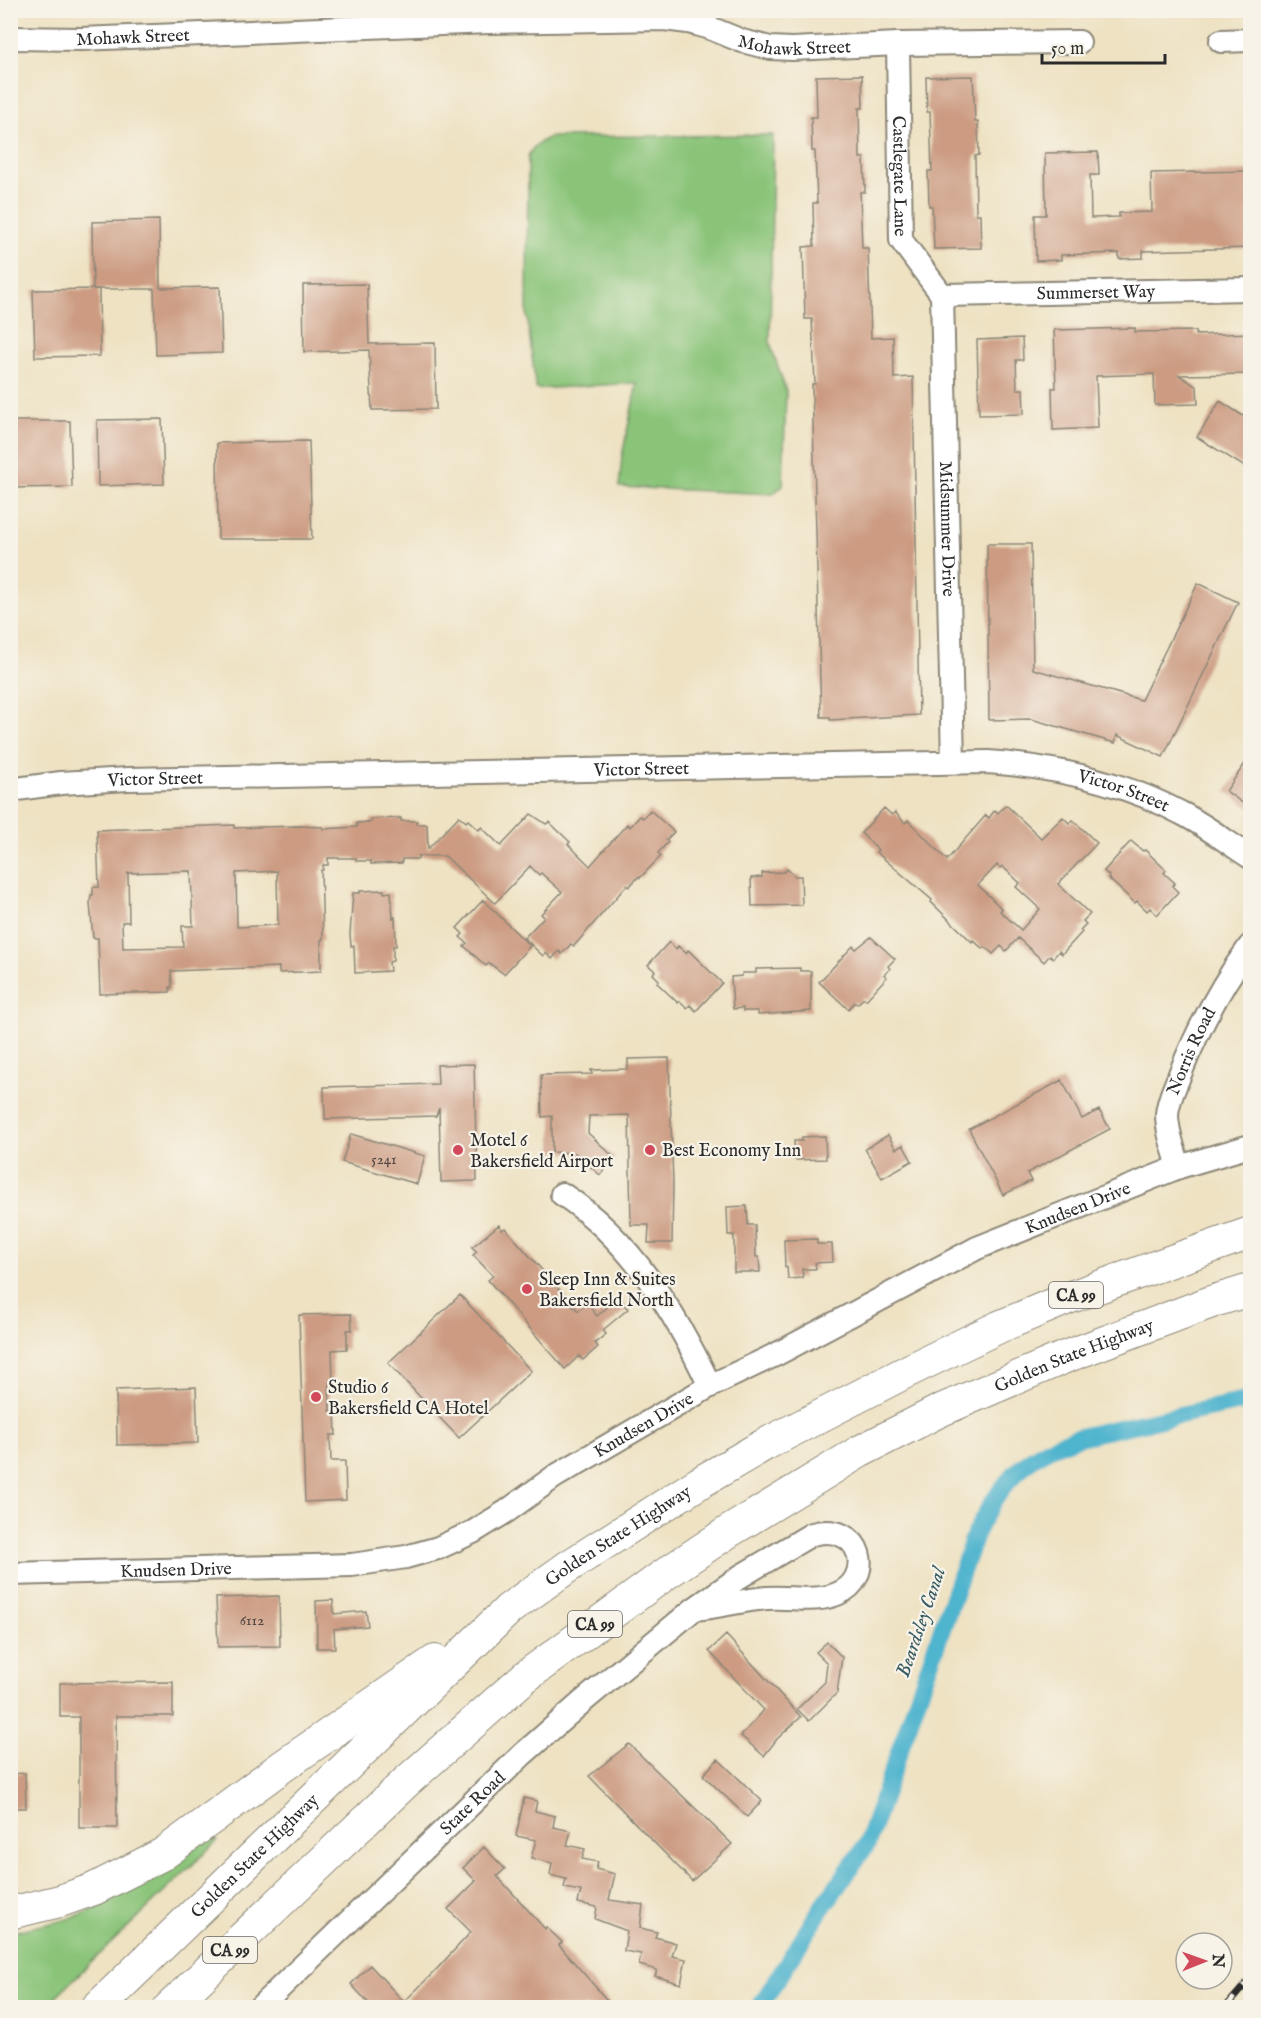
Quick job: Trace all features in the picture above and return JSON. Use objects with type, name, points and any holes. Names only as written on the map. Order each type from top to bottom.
[{"type":"highway","name":"Golden State Highway","points":[[97,2007],[509,1609],[569,1566],[699,1483],[764,1445],[908,1371],[999,1327],[1068,1298],[1251,1233]]},
{"type":"highway","name":"Golden State Highway","points":[[169,2007],[406,1782],[525,1677],[638,1593],[728,1532],[859,1452],[939,1411],[1065,1357],[1214,1301],[1251,1290]]},
{"type":"highway","points":[[10,1913],[60,1901],[94,1889],[163,1854],[283,1766],[509,1609]]},
{"type":"highway","points":[[179,2007],[292,1892]]},
{"type":"street","name":"Mohawk Street","points":[[10,38],[81,39],[488,16],[688,21],[742,41],[770,48],[792,49],[898,44],[1079,42]]},
{"type":"street","points":[[1221,41],[1251,40]]},
{"type":"street","name":"Castlegate Lane","points":[[898,44],[901,240],[942,295]]},
{"type":"street","name":"Summerset Way","points":[[942,295],[1251,289]]},
{"type":"street","name":"Midsummer Drive","points":[[942,295],[953,762]]},
{"type":"street","name":"Victor Street","points":[[10,790],[62,783],[128,779],[953,762],[1027,765],[1066,771],[1112,783],[1148,797],[1184,814],[1251,857]]},
{"type":"street","name":"Norris Road","points":[[1179,1167],[1168,1128],[1167,1111],[1171,1097],[1188,1054],[1212,1006],[1251,946]]},
{"type":"street","name":"Knudsen Drive","points":[[10,1574],[352,1565],[381,1562],[438,1548],[473,1532],[554,1477],[710,1386],[777,1354],[977,1248],[1179,1167],[1251,1146]]},
{"type":"street","points":[[562,1194],[606,1230],[639,1267],[668,1307],[710,1386]]},
{"type":"street","name":"State Road","points":[[259,2007],[522,1755],[694,1609],[741,1576],[812,1534],[824,1531],[838,1532],[855,1546],[859,1558],[856,1576],[844,1590],[836,1595],[822,1598],[767,1598],[694,1609]]},
{"type":"green space","points":[[773,135],[770,343],[786,391],[783,485],[773,494],[619,487],[622,456],[637,383],[536,389],[527,315],[528,156],[538,144],[551,137]]},
{"type":"green space","points":[[210,1835],[217,1841],[45,2007],[11,2007],[10,1932],[69,1918],[103,1905],[145,1881]]},
{"type":"building","points":[[862,75],[863,108],[859,108],[860,158],[864,158],[865,192],[860,192],[862,248],[868,248],[871,338],[893,337],[894,378],[913,377],[919,715],[830,720],[830,717],[821,717],[812,384],[815,384],[812,319],[805,319],[803,247],[814,246],[813,203],[817,203],[811,117],[817,117],[816,76]]},
{"type":"building","points":[[973,76],[979,155],[975,156],[976,214],[980,214],[981,248],[934,249],[932,206],[929,206],[928,171],[932,171],[926,77]]},
{"type":"building","points":[[1098,152],[1099,175],[1090,175],[1091,218],[1119,217],[1119,213],[1152,212],[1151,173],[1250,171],[1251,248],[1143,251],[1143,258],[1119,259],[1119,253],[1061,255],[1061,260],[1036,261],[1035,215],[1046,215],[1045,153]]},
{"type":"building","points":[[159,220],[160,288],[220,287],[222,353],[156,355],[154,289],[93,289],[92,222]]},
{"type":"building","points":[[367,284],[369,344],[435,343],[436,409],[372,410],[369,350],[304,352],[303,285]]},
{"type":"building","points":[[99,289],[100,356],[35,357],[33,290]]},
{"type":"building","points":[[1135,328],[1135,332],[1196,331],[1196,335],[1251,333],[1251,374],[1179,375],[1197,387],[1198,404],[1155,405],[1154,374],[1096,376],[1098,428],[1053,430],[1052,388],[1056,388],[1054,330]]},
{"type":"building","points":[[1022,338],[1023,360],[1016,360],[1017,389],[1023,389],[1024,414],[979,415],[977,340]]},
{"type":"building","points":[[1220,401],[1251,421],[1251,471],[1197,437]]},
{"type":"building","points":[[162,419],[164,484],[98,486],[97,420]]},
{"type":"building","points":[[10,421],[70,421],[72,487],[10,488]]},
{"type":"building","points":[[309,441],[312,539],[218,539],[217,443]]},
{"type":"building","points":[[987,544],[1031,544],[1033,669],[1141,700],[1198,583],[1238,602],[1163,757],[1117,735],[1115,743],[1031,719],[989,720]]},
{"type":"building","points":[[1251,755],[1251,809],[1226,791]]},
{"type":"building","points":[[1006,805],[1041,838],[1063,817],[1069,823],[1073,820],[1097,843],[1058,884],[1090,914],[1083,921],[1086,924],[1080,930],[1082,932],[1062,954],[1059,951],[1053,958],[1050,955],[1044,962],[1018,938],[1006,951],[1001,946],[993,954],[973,940],[972,942],[931,902],[932,900],[876,852],[878,850],[861,833],[884,808],[892,815],[895,812],[905,823],[908,820],[947,860],[986,815],[989,818],[995,810],[998,813]],"holes":[[[997,865],[1000,868],[1002,866],[1020,883],[1016,887],[1040,909],[1021,930],[1000,911],[1002,909],[978,885]]]},
{"type":"building","points":[[650,810],[674,832],[658,853],[661,856],[640,878],[639,876],[629,887],[627,885],[574,946],[571,944],[562,954],[559,951],[552,959],[546,953],[543,956],[524,938],[544,917],[541,914],[562,892],[530,866],[495,903],[445,856],[418,856],[418,859],[402,859],[402,863],[371,864],[371,861],[356,861],[356,858],[328,858],[328,865],[323,865],[323,870],[321,870],[323,939],[321,940],[321,971],[279,973],[279,967],[171,971],[170,992],[100,994],[98,938],[93,938],[90,903],[93,887],[99,887],[97,830],[234,825],[234,828],[298,826],[323,827],[323,829],[357,827],[357,823],[371,822],[371,819],[401,818],[401,821],[417,821],[417,824],[427,824],[428,849],[459,816],[466,822],[468,820],[479,830],[481,827],[501,846],[531,814],[546,824],[549,822],[590,866],[627,824],[630,827],[640,816],[643,818]],"holes":[[[191,871],[193,926],[182,926],[183,947],[123,948],[122,922],[129,922],[128,873]],[[277,871],[278,925],[237,927],[236,873]]]},
{"type":"building","points":[[1131,841],[1143,851],[1145,850],[1166,870],[1164,873],[1175,883],[1172,886],[1178,892],[1157,915],[1150,908],[1147,911],[1137,901],[1135,903],[1108,878],[1109,876],[1104,871]]},
{"type":"building","points":[[787,869],[795,876],[801,876],[802,905],[752,906],[751,878],[762,877],[762,873],[784,872]]},
{"type":"building","points":[[384,890],[384,893],[391,892],[393,918],[395,917],[396,946],[393,946],[393,961],[389,962],[390,971],[355,973],[354,946],[351,946],[350,934],[353,893]]},
{"type":"building","points":[[483,900],[530,946],[504,974],[489,963],[486,966],[464,946],[467,943],[460,937],[463,934],[457,928]]},
{"type":"building","points":[[871,937],[895,959],[888,966],[890,969],[884,975],[887,977],[866,1000],[864,998],[857,1004],[855,1002],[848,1009],[819,982],[853,946],[856,949]]},
{"type":"building","points":[[669,942],[676,949],[678,946],[686,953],[688,950],[722,983],[696,1011],[690,1005],[687,1008],[680,1001],[678,1003],[657,983],[659,980],[653,974],[655,971],[648,965]]},
{"type":"building","points":[[800,968],[800,971],[811,971],[811,1011],[758,1015],[758,1011],[733,1009],[731,977],[742,976],[742,973],[756,973],[756,969]]},
{"type":"building","name":"Best Economy Inn","points":[[669,1058],[673,1184],[672,1243],[648,1243],[649,1225],[631,1225],[629,1115],[589,1116],[588,1133],[615,1158],[600,1175],[575,1153],[552,1152],[552,1116],[542,1117],[541,1075],[592,1074],[591,1070],[628,1069],[628,1059]]},
{"type":"building","name":"Motel 6 Bakersfield Airport","points":[[474,1064],[477,1181],[441,1182],[439,1108],[436,1116],[325,1119],[324,1087],[438,1084],[437,1065]]},
{"type":"building","points":[[1062,1080],[1082,1119],[1099,1110],[1110,1129],[1027,1173],[1031,1181],[1003,1195],[969,1129]]},
{"type":"building","name":"Motel 6 Bakersfield Airport","points":[[351,1134],[425,1156],[417,1184],[342,1162]]},
{"type":"building","points":[[888,1135],[896,1149],[903,1145],[912,1161],[882,1178],[865,1149]]},
{"type":"building","points":[[825,1136],[826,1159],[795,1160],[794,1141],[802,1141],[802,1137]]},
{"type":"building","points":[[747,1206],[748,1225],[755,1225],[756,1257],[759,1257],[760,1272],[734,1272],[734,1235],[728,1235],[727,1207]]},
{"type":"building","name":"Sleep Inn & Suites Bakersfield North","points":[[499,1225],[502,1230],[505,1228],[578,1311],[587,1303],[597,1316],[618,1298],[628,1309],[603,1330],[606,1334],[595,1343],[598,1347],[583,1360],[579,1356],[565,1369],[488,1280],[493,1276],[473,1255],[477,1252],[472,1247]]},
{"type":"building","points":[[817,1239],[817,1244],[832,1244],[833,1262],[815,1263],[816,1269],[802,1269],[803,1278],[788,1279],[784,1240]]},
{"type":"building","points":[[460,1295],[531,1371],[459,1438],[388,1363]]},
{"type":"building","name":"Studio 6 Bakersfield CA Hotel","points":[[351,1314],[352,1330],[347,1330],[347,1349],[332,1350],[333,1383],[329,1383],[330,1411],[335,1411],[336,1435],[330,1435],[331,1461],[345,1461],[346,1500],[305,1502],[299,1315]]},
{"type":"building","points":[[196,1387],[198,1443],[117,1445],[116,1390]]},
{"type":"building","points":[[279,1596],[280,1646],[218,1647],[216,1598]]},
{"type":"building","points":[[333,1600],[334,1614],[366,1611],[368,1626],[334,1629],[335,1648],[317,1648],[316,1601]]},
{"type":"building","points":[[726,1635],[801,1717],[777,1739],[764,1756],[741,1736],[764,1710],[709,1651]]},
{"type":"building","points":[[827,1642],[842,1657],[837,1693],[809,1721],[797,1709],[825,1682],[827,1663],[816,1652]]},
{"type":"building","points":[[173,1682],[173,1716],[116,1716],[117,1828],[79,1828],[79,1717],[60,1717],[60,1683]]},
{"type":"building","points":[[629,1744],[732,1844],[692,1881],[589,1776]]},
{"type":"building","points":[[718,1759],[762,1801],[747,1817],[703,1775]]},
{"type":"building","points":[[25,1773],[26,1808],[10,1808],[10,1774]]},
{"type":"building","points":[[524,1798],[537,1801],[535,1811],[555,1816],[553,1827],[571,1831],[567,1845],[585,1849],[582,1859],[598,1862],[596,1869],[615,1874],[609,1900],[643,1905],[640,1928],[657,1932],[655,1937],[676,1943],[672,1956],[686,1959],[681,1984],[655,1976],[657,1970],[639,1965],[641,1954],[624,1951],[627,1931],[595,1919],[597,1907],[578,1903],[581,1891],[564,1888],[566,1879],[550,1875],[552,1863],[531,1858],[536,1840],[516,1836]]},
{"type":"building","points":[[484,1847],[505,1869],[497,1876],[545,1929],[546,1927],[562,1942],[559,1945],[613,2007],[372,2007],[351,1984],[370,1965],[404,2002],[434,1972],[471,1932],[448,1909],[476,1881],[463,1868]]},
{"type":"waterway","name":"Beardsley Canal","points":[[759,2008],[821,1909],[867,1844],[975,1534],[1007,1483],[1033,1458],[1070,1440],[1250,1400]]},
{"type":"railway","points":[[1225,2008],[1250,1979]]},
{"type":"place","name":"Motel 6 Bakersfield Airport","points":[[458,1150]]},
{"type":"place","name":"Best Economy Inn","points":[[650,1150]]},
{"type":"place","name":"Sleep Inn & Suites Bakersfield North","points":[[527,1289]]},
{"type":"place","name":"Studio 6 Bakersfield CA Hotel","points":[[316,1397]]}]
